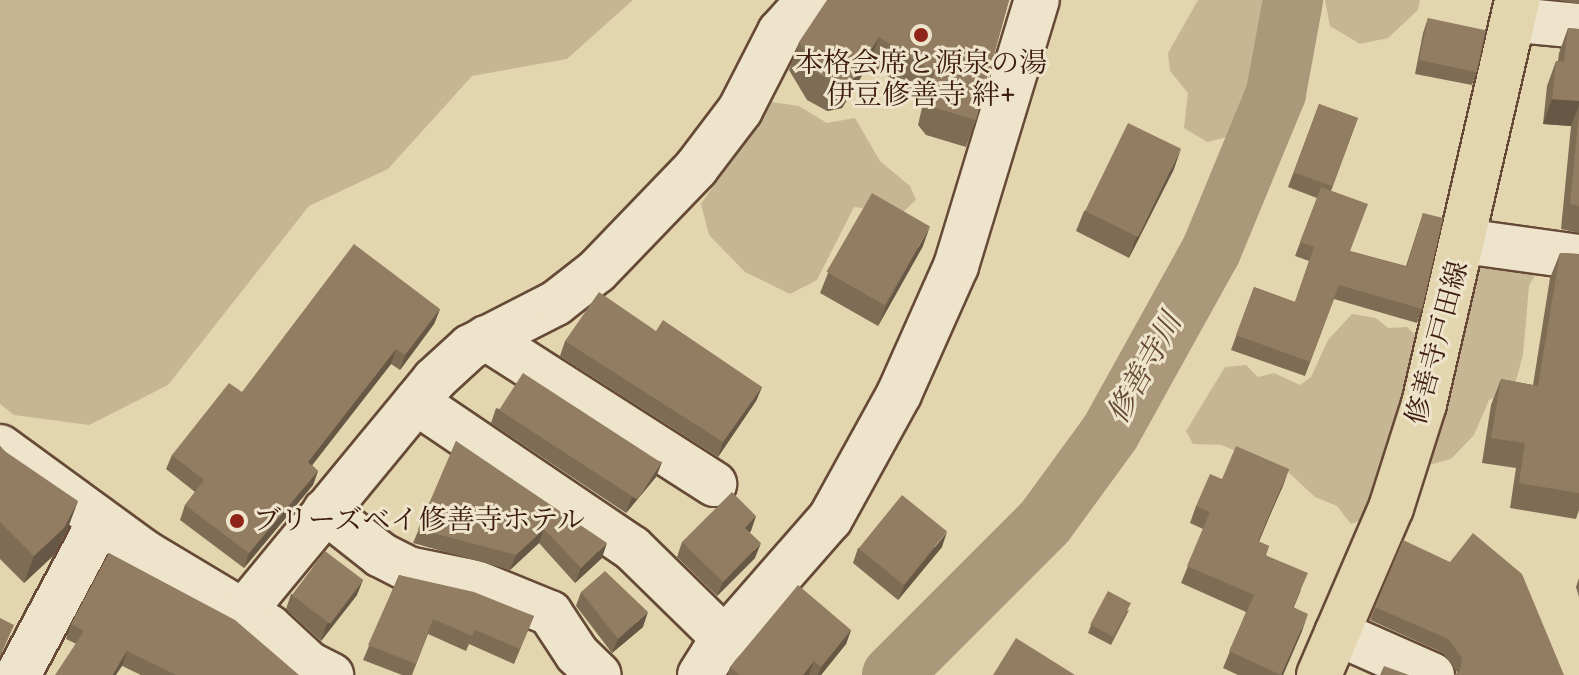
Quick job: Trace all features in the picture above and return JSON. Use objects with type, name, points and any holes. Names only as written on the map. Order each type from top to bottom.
[{"type":"main road","name":"修善寺戸田線","points":[[1319,675],[1391,508],[1424,404],[1517,10]]},
{"type":"street","points":[[243,612],[434,380],[486,338],[556,303],[597,271],[696,168],[740,110],[780,32],[809,0]]},
{"type":"street","points":[[700,675],[725,639],[830,519],[899,394],[956,266],[1037,0]]},
{"type":"street","points":[[1517,10],[1579,26]]},
{"type":"street","points":[[1464,241],[1579,257]]},
{"type":"street","points":[[486,338],[714,484]]},
{"type":"street","points":[[416,402],[632,548],[725,639]]},
{"type":"street","points":[[0,447],[100,521],[243,612],[331,675]]},
{"type":"street","points":[[325,511],[381,555],[408,569],[476,583],[550,613],[577,654],[599,675]]},
{"type":"street","points":[[18,675],[100,521]]},
{"type":"street","points":[[1337,633],[1432,675]]},
{"type":"shaded area","points":[[0,0],[633,0],[567,59],[472,76],[388,169],[309,206],[168,385],[89,425],[14,415],[0,404]]},
{"type":"shaded area","points":[[1198,0],[1273,0],[1263,48],[1253,60],[1256,88],[1231,136],[1207,142],[1184,128],[1188,93],[1170,71],[1168,53]]},
{"type":"shaded area","points":[[1325,0],[1420,0],[1418,10],[1388,38],[1360,44],[1330,26]]},
{"type":"shaded area","points":[[771,102],[799,106],[827,123],[855,118],[880,161],[910,186],[916,200],[902,213],[854,207],[817,280],[790,294],[745,272],[709,235],[701,204]]},
{"type":"shaded area","points":[[1480,260],[1540,265],[1529,286],[1523,355],[1514,388],[1489,400],[1474,435],[1451,459],[1421,467]]},
{"type":"shaded area","points":[[1352,314],[1376,318],[1388,328],[1407,327],[1418,337],[1379,476],[1362,520],[1351,524],[1337,506],[1315,497],[1287,471],[1221,445],[1193,444],[1186,431],[1225,367],[1246,365],[1258,377],[1274,373],[1300,385],[1311,377],[1328,340]]},
{"type":"building","points":[[827,0],[1009,0],[976,120],[936,108],[928,97],[934,72],[879,37],[852,81],[837,83],[817,73],[799,42]]},
{"type":"building","points":[[1428,18],[1486,30],[1477,72],[1419,60]]},
{"type":"building","points":[[1568,28],[1579,29],[1579,101],[1552,99],[1556,61],[1564,62]]},
{"type":"building","points":[[1319,104],[1358,118],[1333,187],[1294,173]]},
{"type":"building","points":[[1579,113],[1579,206],[1570,204]]},
{"type":"building","points":[[1128,123],[1181,149],[1138,237],[1085,211]]},
{"type":"building","points":[[1321,187],[1368,204],[1350,251],[1407,267],[1423,213],[1443,218],[1422,309],[1339,285],[1310,362],[1236,335],[1254,287],[1295,302],[1314,247],[1300,242]]},
{"type":"building","points":[[872,193],[930,226],[885,305],[826,272]]},
{"type":"building","points":[[354,244],[440,309],[405,355],[396,349],[308,462],[318,471],[249,553],[185,505],[204,480],[172,455],[229,383],[242,392]]},
{"type":"building","points":[[1560,253],[1579,254],[1579,493],[1519,483],[1525,443],[1491,438],[1501,379],[1538,386]]},
{"type":"building","points":[[599,292],[656,331],[663,320],[762,387],[723,442],[565,341]]},
{"type":"building","points":[[523,373],[661,463],[637,500],[499,410]]},
{"type":"building","points":[[456,441],[607,543],[581,568],[544,529],[516,555],[418,529]]},
{"type":"building","points":[[0,446],[78,501],[64,528],[34,556],[0,522]]},
{"type":"building","points":[[1236,446],[1289,469],[1258,541],[1269,546],[1265,555],[1308,573],[1293,607],[1308,614],[1281,675],[1229,651],[1254,595],[1187,566],[1210,512],[1196,506],[1210,474],[1222,479]]},
{"type":"building","points":[[732,492],[756,516],[745,528],[761,543],[723,582],[682,542]]},
{"type":"building","points":[[902,495],[947,532],[904,585],[859,549]]},
{"type":"building","points":[[1473,533],[1522,574],[1564,675],[1454,675],[1460,671],[1462,658],[1448,639],[1375,607],[1403,540],[1450,562]]},
{"type":"building","points":[[325,551],[363,580],[330,624],[292,595]]},
{"type":"building","points":[[109,553],[235,620],[299,675],[176,675],[127,651],[112,675],[55,675],[84,631],[71,624]]},
{"type":"building","points":[[605,571],[648,612],[618,639],[581,592]]},
{"type":"building","points":[[399,575],[474,592],[534,616],[520,649],[475,630],[472,636],[433,619],[416,664],[368,645]]},
{"type":"building","points":[[798,585],[851,630],[821,667],[814,661],[803,675],[740,675],[730,667]]},
{"type":"building","points":[[1108,591],[1131,603],[1113,637],[1090,625]]},
{"type":"building","points":[[0,618],[14,625],[0,657]]},
{"type":"building","points":[[1016,638],[1075,675],[993,675]]},
{"type":"building","points":[[1384,666],[1409,675],[1380,675]]},
{"type":"waterway","name":"修善寺川","points":[[892,675],[1045,522],[1110,433],[1211,251],[1276,93],[1293,0]]},
{"type":"place","name":"本格会席と源泉の湯 伊豆修善寺 絆+","points":[[921,35]]},
{"type":"place","name":"ブリーズベイ修善寺ホテル","points":[[237,521]]}]
